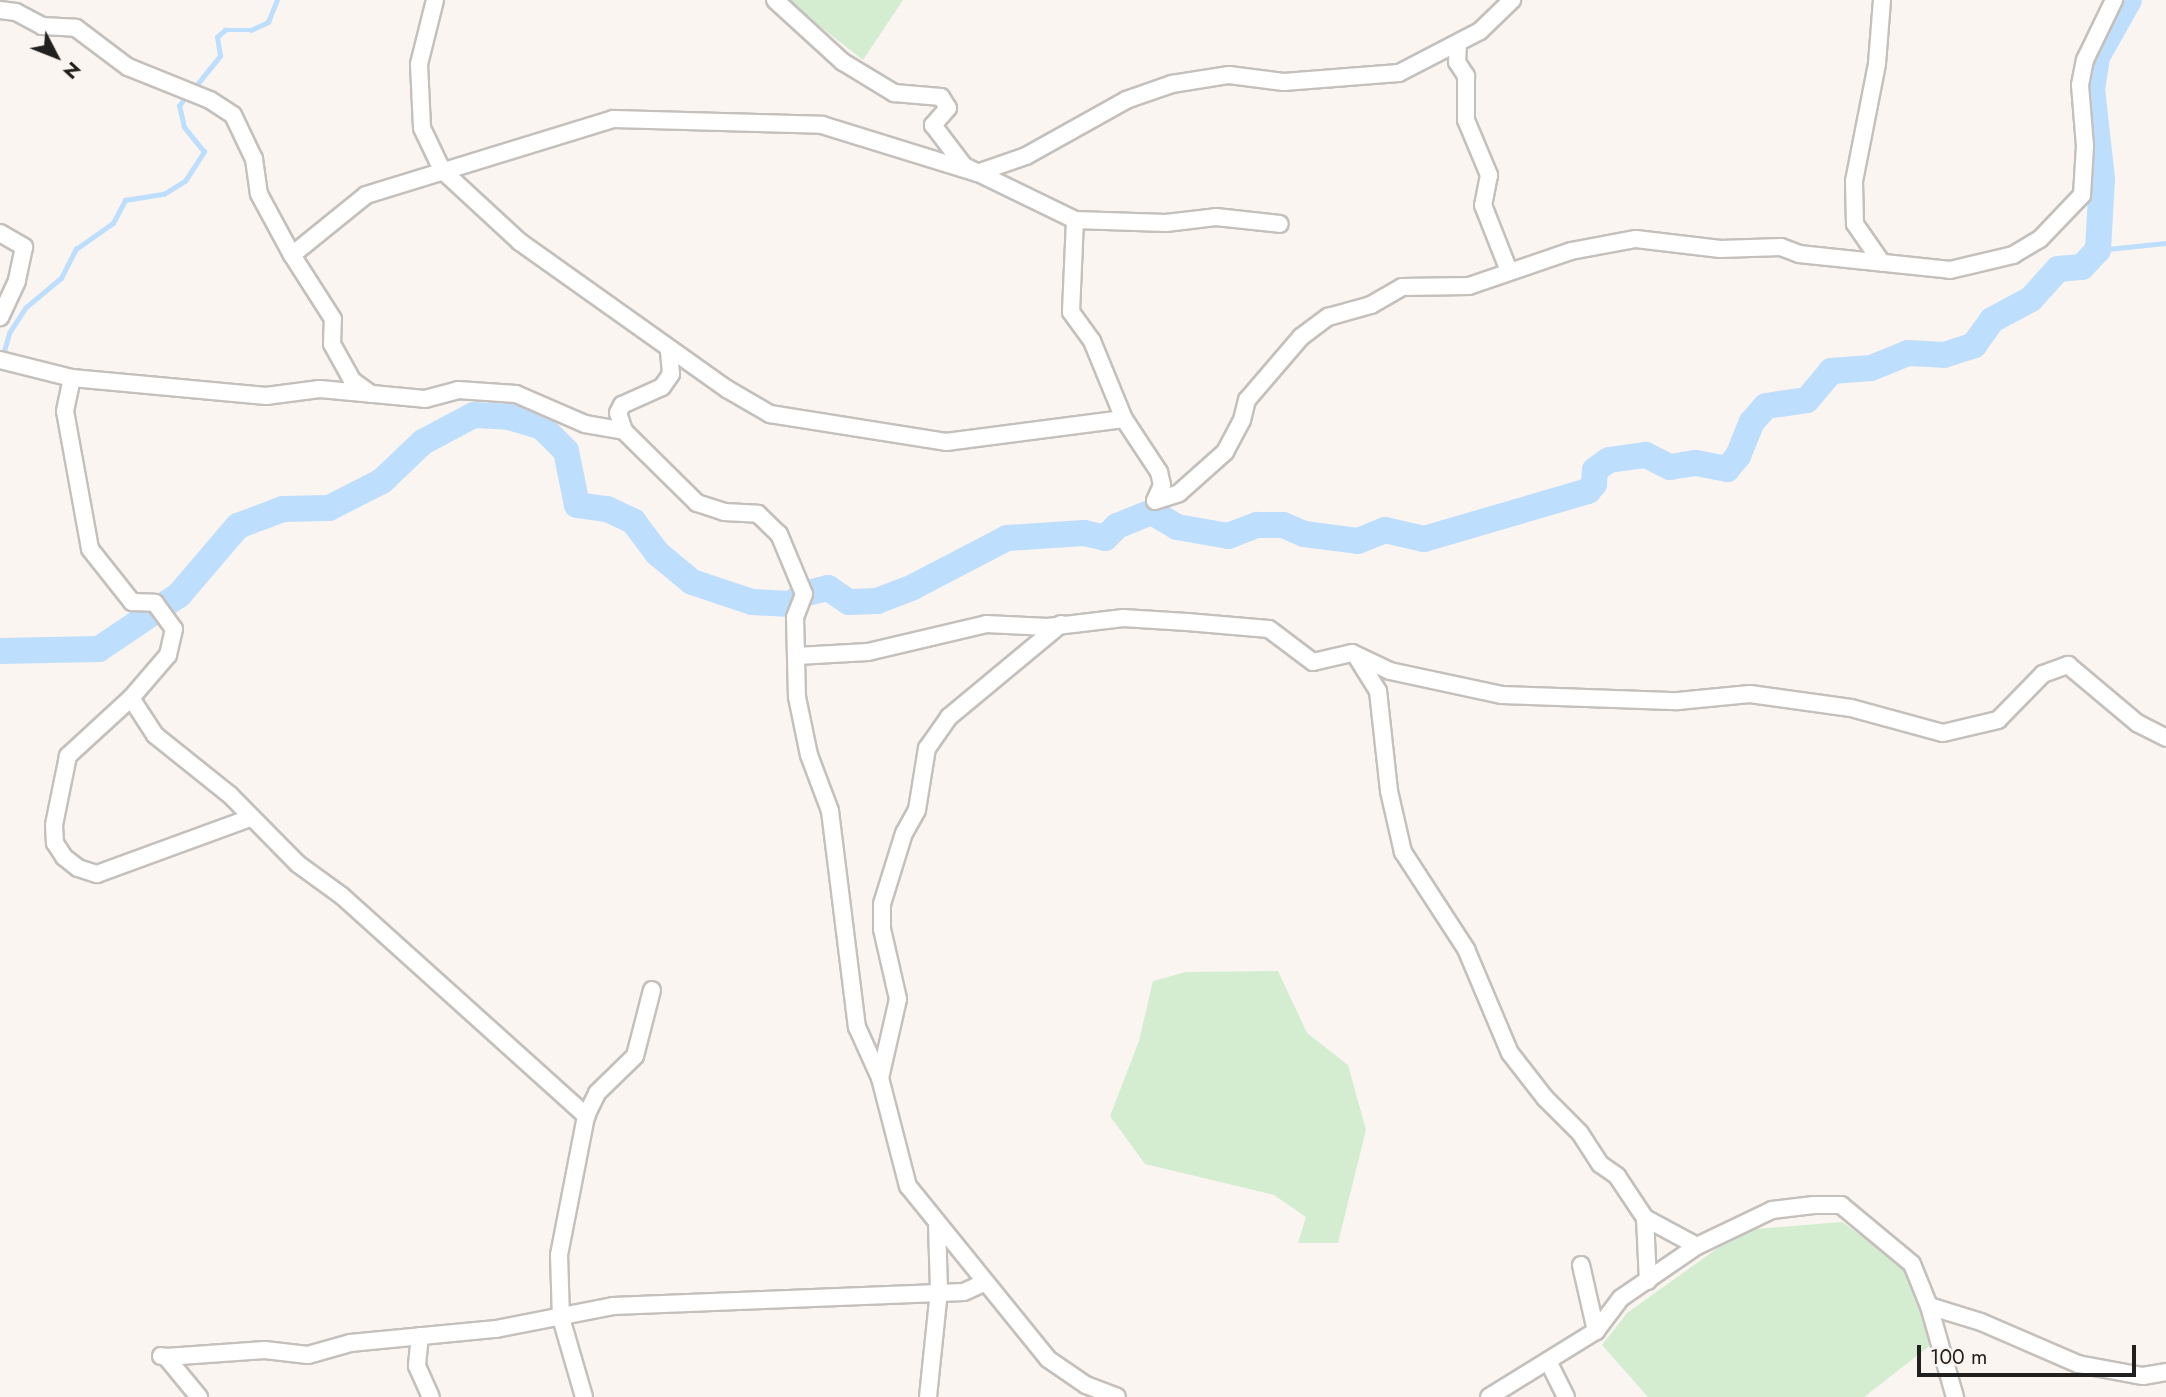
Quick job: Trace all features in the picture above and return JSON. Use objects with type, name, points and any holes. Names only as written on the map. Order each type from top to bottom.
[{"type":"street","points":[[435,0],[419,64],[422,128],[442,170],[520,242],[669,349],[770,414],[822,425],[946,442],[1124,419]]},
{"type":"street","points":[[775,0],[843,62],[894,93],[941,97],[948,108],[933,125],[964,166],[1075,220],[1166,223],[1216,217],[1280,223]]},
{"type":"street","points":[[292,255],[366,195],[613,119],[822,125],[977,173],[1026,156],[1126,100],[1172,84],[1229,75],[1284,82],[1399,73],[1480,31],[1512,0]]},
{"type":"street","points":[[1882,0],[1877,65],[1854,181],[1855,224],[1882,263]]},
{"type":"street","points":[[1075,220],[1071,312],[1092,341],[1124,419],[1159,472],[1162,485],[1155,501],[1179,493],[1225,452],[1242,421],[1247,400],[1301,337],[1328,317],[1371,305],[1402,287],[1469,286],[1509,271],[1604,243],[1636,239],[1720,249],[1781,247],[1799,254],[1950,270],[1988,263],[2040,239],[2072,209],[2082,195],[2085,146],[2080,85],[2085,60],[2114,0]]},
{"type":"street","points":[[0,10],[16,12],[42,26],[76,28],[128,67],[209,100],[233,115],[254,159],[259,194],[292,255],[333,319],[332,344],[345,368],[371,394]]},
{"type":"street","points":[[1458,43],[1457,62],[1466,76],[1466,120],[1489,175],[1483,205],[1509,271]]},
{"type":"street","points":[[0,233],[24,247],[17,281],[0,317]]},
{"type":"street","points":[[669,349],[671,374],[662,387],[622,405],[618,413],[624,431],[697,503],[724,512],[758,514],[779,534],[804,594],[795,617],[799,709],[809,755],[830,811],[857,1027],[880,1078],[908,1186],[983,1283],[1048,1359],[1086,1385],[1117,1397]]},
{"type":"street","points":[[0,360],[72,378],[266,396],[320,389],[425,399],[458,390],[516,394],[584,424],[624,431]]},
{"type":"street","points":[[72,378],[65,411],[90,549],[132,602],[155,603],[174,629],[168,655],[131,698],[68,756],[54,825],[55,843],[65,857],[78,868],[97,874],[250,818]]},
{"type":"street","points":[[797,656],[867,652],[986,624],[1061,624],[1123,618],[1269,629],[1313,662],[1352,653],[1390,671],[1502,695],[1678,701],[1750,694],[1851,708],[1944,733],[1998,720],[2043,674],[2068,664],[2137,723],[2166,738]]},
{"type":"street","points":[[880,1078],[898,999],[883,929],[882,904],[904,833],[917,810],[927,748],[949,717],[1061,624]]},
{"type":"street","points":[[1352,653],[1367,668],[1378,691],[1389,791],[1404,852],[1466,949],[1510,1053],[1580,1133],[1600,1164],[1617,1175],[1645,1218],[1697,1246]]},
{"type":"street","points":[[131,698],[155,735],[230,795],[250,818],[586,1116]]},
{"type":"street","points":[[584,1397],[561,1318],[559,1255],[586,1116],[597,1093],[635,1056],[652,990]]},
{"type":"street","points":[[1489,1397],[1596,1331],[1621,1298],[1697,1246],[1772,1210],[1841,1205],[1912,1264],[1929,1306],[1955,1397]]},
{"type":"street","points":[[1645,1218],[1648,1281]]},
{"type":"street","points":[[928,1397],[939,1292],[937,1225]]},
{"type":"street","points":[[1581,1265],[1596,1331]]},
{"type":"street","points":[[198,1397],[162,1356],[265,1350],[309,1355],[350,1343],[561,1318],[613,1306],[726,1305],[806,1296],[964,1292],[983,1283]]},
{"type":"street","points":[[1929,1306],[1981,1322],[2078,1364],[2143,1376],[2166,1372]]},
{"type":"street","points":[[420,1336],[417,1366],[431,1397]]},
{"type":"street","points":[[1548,1362],[1566,1397]]},
{"type":"green space","points":[[786,0],[903,0],[863,60]]},
{"type":"green space","points":[[1278,971],[1307,1033],[1348,1065],[1366,1130],[1338,1243],[1298,1243],[1306,1217],[1274,1195],[1145,1164],[1110,1116],[1139,1041],[1153,981],[1186,972]]},
{"type":"green space","points":[[1842,1222],[1904,1266],[1936,1341],[1864,1397],[1648,1397],[1602,1345],[1627,1313],[1743,1230]]},
{"type":"waterway","points":[[195,87],[220,56],[217,37],[225,30],[251,30],[268,22],[277,0]]},
{"type":"waterway","points":[[0,651],[99,649],[179,595],[238,526],[283,509],[329,508],[382,481],[423,442],[474,415],[509,417],[542,427],[566,451],[577,505],[607,509],[633,521],[657,553],[692,582],[752,602],[791,604],[804,594],[828,588],[849,602],[877,601],[913,587],[1007,538],[1084,533],[1105,538],[1117,526],[1152,512],[1177,527],[1228,536],[1257,525],[1283,525],[1304,534],[1358,541],[1385,530],[1424,539],[1588,491],[1594,484],[1595,470],[1609,460],[1646,455],[1670,467],[1696,463],[1727,469],[1738,456],[1752,422],[1766,406],[1807,400],[1831,371],[1871,368],[1908,353],[1944,355],[1974,345],[1992,320],[2031,299],[2058,269],[2082,267],[2098,250],[2102,179],[2092,89],[2097,57],[2129,0]]},
{"type":"waterway","points":[[2,358],[9,333],[25,308],[61,278],[76,249],[113,223],[125,200],[164,194],[185,181],[204,152],[184,127],[179,106],[186,96]]},
{"type":"waterway","points":[[2098,250],[2166,243]]}]
